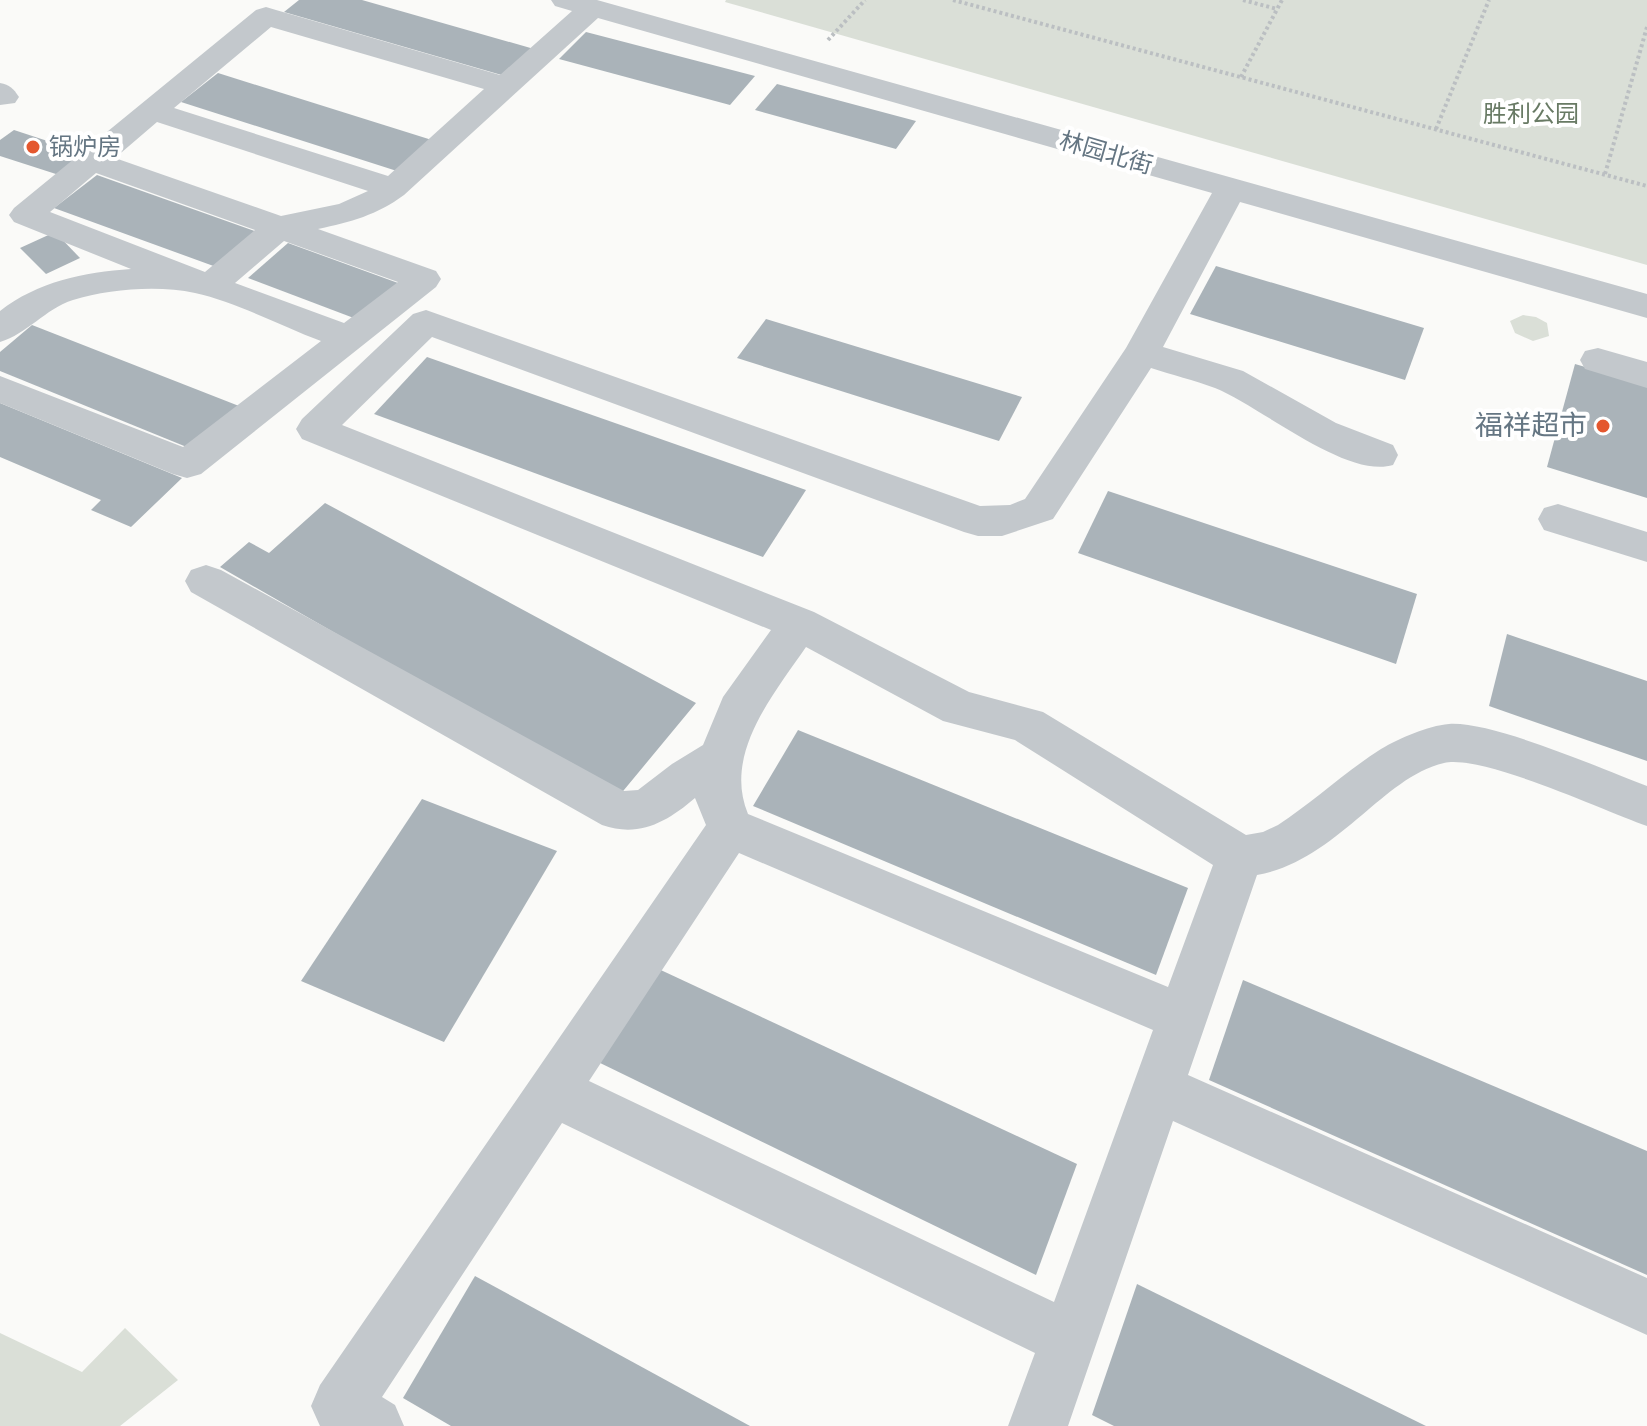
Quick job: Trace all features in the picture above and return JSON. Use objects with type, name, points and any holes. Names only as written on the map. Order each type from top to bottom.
[{"type":"street","name":"林园北街","points":[[578,4],[1647,306]]},
{"type":"street","points":[[0,330],[24,309],[49,296],[110,282],[147,279],[202,283],[280,227],[347,213],[370,204],[393,188],[505,86],[578,4]]},
{"type":"street","points":[[348,338],[26,215],[266,16],[505,86]]},
{"type":"street","points":[[153,111],[393,188]]},
{"type":"street","points":[[0,389],[187,464],[424,279],[93,161]]},
{"type":"street","points":[[1231,188],[1142,353],[1039,509],[1021,519],[1002,523],[978,521],[426,322],[315,429],[799,624],[959,708],[1027,725],[1240,856],[1270,851],[1311,827],[1407,756],[1450,742],[1484,748],[1647,806]]},
{"type":"street","points":[[1142,353],[1230,380],[1323,433],[1379,455]]},
{"type":"street","points":[[1598,360],[1647,375]]},
{"type":"street","points":[[1558,519],[1647,547]]},
{"type":"street","points":[[206,581],[618,811],[642,812],[665,799],[677,785],[721,758]]},
{"type":"street","points":[[799,624],[739,710],[721,758],[716,793],[730,828],[1183,1018]]},
{"type":"street","points":[[374,1426],[341,1406],[730,828]]},
{"type":"street","points":[[1038,1426],[1240,856]]},
{"type":"street","points":[[1158,1088],[1647,1307]]},
{"type":"street","points":[[553,1091],[1069,1339]]},
{"type":"path","points":[[803,67],[865,0]]},
{"type":"path","points":[[953,0],[1647,186]]},
{"type":"path","points":[[1243,0],[1277,9]]},
{"type":"path","points":[[1241,77],[1282,0]]},
{"type":"path","points":[[1436,129],[1489,0]]},
{"type":"path","points":[[1605,174],[1647,27]]},
{"type":"green space","name":"胜利公园","points":[[1647,0],[1647,265],[725,2]]},
{"type":"green space","points":[[1523,315],[1547,323],[1549,336],[1533,341],[1515,333],[1510,321]]},
{"type":"green space","points":[[125,1328],[178,1380],[120,1426],[0,1426],[0,1333],[82,1372]]},
{"type":"building","points":[[299,0],[362,0],[534,49],[505,76],[284,12]]},
{"type":"building","points":[[586,32],[755,76],[730,105],[559,59]]},
{"type":"building","points":[[218,73],[435,141],[400,172],[181,102]]},
{"type":"building","points":[[777,84],[916,121],[896,149],[755,110]]},
{"type":"building","name":"锅炉房","points":[[14,130],[87,154],[59,175],[0,156],[0,140]]},
{"type":"building","points":[[97,175],[260,233],[219,268],[54,208]]},
{"type":"building","points":[[55,232],[80,258],[46,274],[20,248]]},
{"type":"building","points":[[288,243],[398,283],[359,320],[248,278]]},
{"type":"building","points":[[1216,266],[1424,328],[1405,380],[1190,314]]},
{"type":"building","points":[[766,319],[1022,397],[999,441],[737,358]]},
{"type":"building","points":[[32,325],[239,406],[194,450],[0,371],[0,352]]},
{"type":"building","points":[[427,357],[806,490],[763,557],[374,414]]},
{"type":"building","name":"福祥超市","points":[[1575,364],[1647,385],[1647,498],[1547,467]]},
{"type":"building","points":[[0,403],[182,478],[131,527],[91,510],[101,500],[0,457]]},
{"type":"building","points":[[1108,491],[1417,594],[1396,664],[1078,553]]},
{"type":"building","points":[[325,503],[696,703],[619,796],[220,567],[249,542],[269,553]]},
{"type":"building","points":[[1507,634],[1647,681],[1647,761],[1489,706]]},
{"type":"building","points":[[798,730],[1188,888],[1156,975],[753,806]]},
{"type":"building","points":[[422,799],[557,851],[444,1042],[301,981]]},
{"type":"building","points":[[650,965],[1077,1164],[1036,1275],[594,1060]]},
{"type":"building","points":[[1243,980],[1647,1151],[1647,1275],[1209,1080]]},
{"type":"building","points":[[475,1276],[750,1426],[451,1426],[403,1398]]},
{"type":"building","points":[[1137,1284],[1426,1426],[1114,1426],[1092,1415]]},
{"type":"place","name":"锅炉房","points":[[33,147]]},
{"type":"place","name":"福祥超市","points":[[1603,426]]}]
